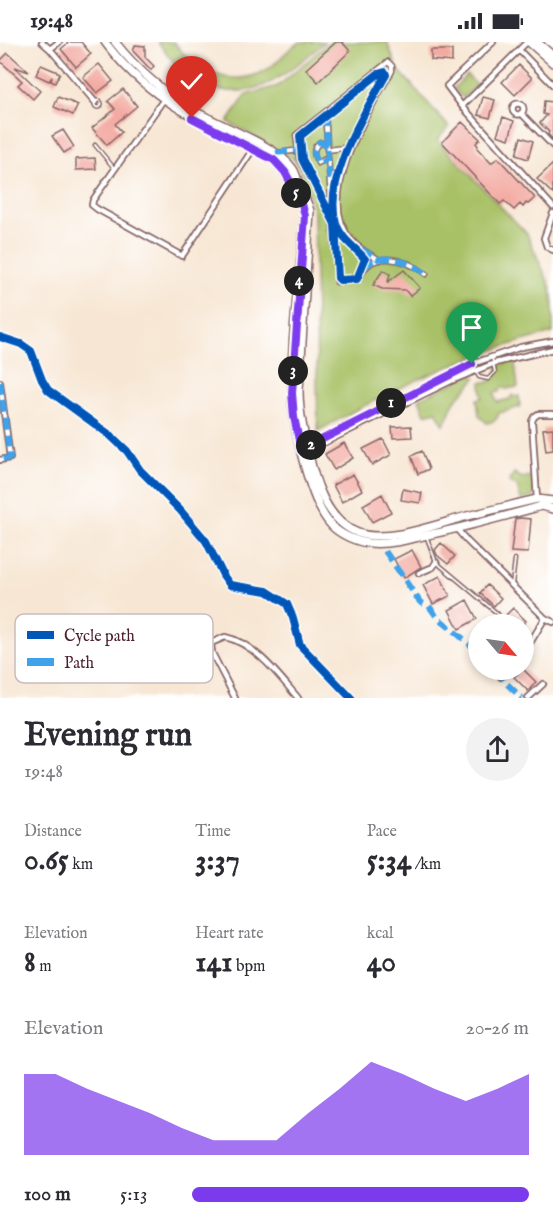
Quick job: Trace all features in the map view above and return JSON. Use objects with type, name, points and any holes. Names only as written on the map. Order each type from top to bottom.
[{"type":"main road","points":[[105,42],[141,82],[164,99],[192,118],[282,166],[304,211],[292,393],[294,417],[321,509],[332,526],[351,538],[367,543],[385,544],[542,506],[553,509]]},
{"type":"main road","points":[[115,42],[145,76],[161,89],[194,111],[276,153],[293,169],[310,211],[299,391],[304,450],[324,500],[337,519],[358,532],[386,535],[537,499],[553,501]]},
{"type":"main road","points":[[528,42],[553,63]]},
{"type":"main road","points":[[537,42],[553,56]]},
{"type":"street","points":[[42,42],[95,102]]},
{"type":"street","points":[[50,49],[59,42]]},
{"type":"street","points":[[493,42],[447,86],[462,106],[553,207]]},
{"type":"street","points":[[462,106],[528,42]]},
{"type":"street","points":[[519,50],[553,85]]},
{"type":"street","points":[[332,219],[299,159],[300,151],[296,135],[388,62],[392,71],[357,134],[340,186],[340,220],[349,237],[362,250],[380,260]]},
{"type":"street","points":[[164,99],[114,168],[92,205],[182,256],[253,149]]},
{"type":"street","points":[[325,112],[337,282],[359,280],[367,264],[380,260],[402,261],[417,267],[426,274]]},
{"type":"street","points":[[521,113],[553,146]]},
{"type":"street","points":[[328,158],[318,163],[314,153],[320,142],[327,149],[352,147]]},
{"type":"street","points":[[276,153],[300,151]]},
{"type":"street","points":[[553,213],[544,238],[547,247],[553,250]]},
{"type":"street","points":[[0,337],[21,344],[31,351],[48,390],[110,435],[127,451],[140,470],[180,510],[206,541],[230,585],[267,591],[287,604],[300,645],[351,698]]},
{"type":"street","points":[[304,450],[472,364],[520,347],[553,341]]},
{"type":"street","points":[[304,450],[475,371],[495,363],[553,349]]},
{"type":"street","points":[[0,382],[10,458],[0,460]]},
{"type":"street","points":[[537,499],[532,421],[538,414],[553,414]]},
{"type":"street","points":[[451,521],[466,540],[545,618],[553,622]]},
{"type":"street","points":[[419,573],[433,567],[436,562]]},
{"type":"street","points":[[534,636],[545,618]]},
{"type":"street","points":[[213,642],[225,637],[241,642],[298,698]]},
{"type":"street","points":[[213,655],[236,698]]},
{"type":"street","points":[[528,698],[543,684]]},
{"type":"lane","points":[[95,145],[114,168]]},
{"type":"lane","points":[[472,364],[479,377],[488,380],[495,372],[492,357]]},
{"type":"lane","points":[[426,535],[436,562],[498,614]]},
{"type":"lane","points":[[512,585],[515,559]]},
{"type":"green space","points":[[158,42],[174,42],[193,62],[216,75],[242,78],[268,69],[293,46],[301,42],[325,42],[281,77],[256,88],[228,91],[207,87],[189,77]]},
{"type":"green space","points":[[330,42],[387,42],[397,68],[449,127],[437,140],[527,234],[551,288],[553,333],[491,351],[432,373],[318,431],[314,213],[304,176],[292,158],[228,122],[246,95],[278,86]]},
{"type":"green space","points":[[467,75],[477,85],[463,98],[454,88]]},
{"type":"green space","points":[[519,358],[515,364],[518,387],[506,389],[502,387],[499,392],[494,393],[497,402],[510,399],[512,395],[519,396],[520,407],[499,413],[495,420],[487,423],[479,416],[477,399],[482,398],[481,382],[494,378],[498,365]]},
{"type":"green space","points":[[472,374],[476,378],[454,402],[444,425],[436,411],[425,414],[419,399]]},
{"type":"green space","points":[[514,473],[522,478],[532,476],[534,497],[521,500],[517,486],[509,482]]},
{"type":"building","points":[[69,42],[81,42],[91,54],[76,67],[61,49]]},
{"type":"building","points":[[336,42],[342,42],[350,51],[318,82],[306,69]]},
{"type":"building","points":[[135,45],[145,46],[145,57],[154,66],[151,70],[133,51]]},
{"type":"building","points":[[431,50],[452,50],[452,62],[431,60]]},
{"type":"building","points":[[8,53],[29,72],[15,67],[40,91],[33,99],[18,85],[22,81],[0,61]]},
{"type":"building","points":[[99,64],[113,81],[97,93],[83,77]]},
{"type":"building","points":[[41,65],[60,73],[55,83],[51,81],[52,77],[49,81],[36,75]]},
{"type":"building","points":[[519,65],[532,78],[515,95],[502,82]]},
{"type":"building","points":[[123,89],[137,106],[115,124],[122,132],[107,145],[92,128],[115,109],[108,101]]},
{"type":"building","points":[[58,97],[78,105],[73,115],[54,107]]},
{"type":"building","points":[[483,97],[495,100],[490,118],[478,115]]},
{"type":"building","points":[[544,101],[553,102],[553,140],[540,123],[547,115],[543,114]]},
{"type":"building","points":[[503,117],[514,121],[509,139],[497,135]]},
{"type":"building","points":[[462,122],[480,139],[476,143],[477,148],[491,163],[498,158],[535,198],[523,207],[520,204],[514,210],[504,201],[500,204],[442,142]]},
{"type":"building","points":[[63,130],[74,147],[64,153],[52,136]]},
{"type":"building","points":[[521,137],[533,141],[528,159],[516,155]]},
{"type":"building","points":[[95,158],[96,169],[76,170],[76,159]]},
{"type":"building","points":[[553,164],[553,194],[537,179]]},
{"type":"building","points":[[383,270],[390,274],[388,282],[404,270],[420,288],[410,296],[405,290],[382,289],[373,285]]},
{"type":"building","points":[[411,426],[412,437],[393,438],[392,427]]},
{"type":"building","points":[[553,428],[553,450],[546,451],[543,429]]},
{"type":"building","points":[[383,439],[391,455],[372,465],[363,449]]},
{"type":"building","points":[[344,443],[353,458],[334,470],[325,454]]},
{"type":"building","points":[[422,451],[429,469],[418,474],[411,456]]},
{"type":"building","points":[[353,474],[362,490],[342,502],[333,485]]},
{"type":"building","points":[[403,489],[422,493],[420,503],[401,500]]},
{"type":"building","points":[[382,494],[391,512],[372,522],[363,505]]},
{"type":"building","points":[[515,519],[531,519],[528,553],[511,552]]},
{"type":"building","points":[[441,543],[455,556],[448,564],[437,555],[435,550]]},
{"type":"building","points":[[412,550],[421,567],[404,578],[394,559]]},
{"type":"building","points":[[440,576],[450,596],[433,604],[423,585]]},
{"type":"building","points":[[487,585],[501,598],[494,606],[480,593]]},
{"type":"building","points":[[467,600],[474,614],[468,614],[468,624],[459,629],[449,610]]},
{"type":"building","points":[[513,608],[519,614],[507,614]]},
{"type":"building","points":[[517,680],[536,682],[528,691]]},
{"type":"marked path","points":[[325,114],[330,186]]},
{"type":"marked path","points":[[327,147],[320,142],[314,154],[318,163],[328,158]]},
{"type":"marked path","points":[[276,153],[301,150]]},
{"type":"marked path","points":[[361,249],[380,260]]},
{"type":"marked path","points":[[364,268],[370,262],[386,258],[412,265],[426,274]]},
{"type":"marked path","points":[[0,382],[10,458],[0,460]]},
{"type":"marked path","points":[[385,551],[420,602],[429,606],[437,617],[468,643]]},
{"type":"marked path","points":[[504,680],[522,698]]},
{"type":"cycle path","points":[[385,72],[386,75],[355,130],[335,188],[333,206],[336,224],[345,239],[365,259],[357,279],[340,280],[338,278],[335,224],[302,159],[300,136],[378,74],[385,72]]},
{"type":"cycle path","points":[[0,337],[21,344],[31,351],[48,390],[110,435],[127,451],[140,470],[180,510],[206,541],[230,585],[267,591],[287,604],[300,645],[351,698]]},
{"type":"route","points":[[192,118],[230,136],[282,166],[302,204],[305,216],[292,393],[301,450],[416,390],[472,364]]}]
